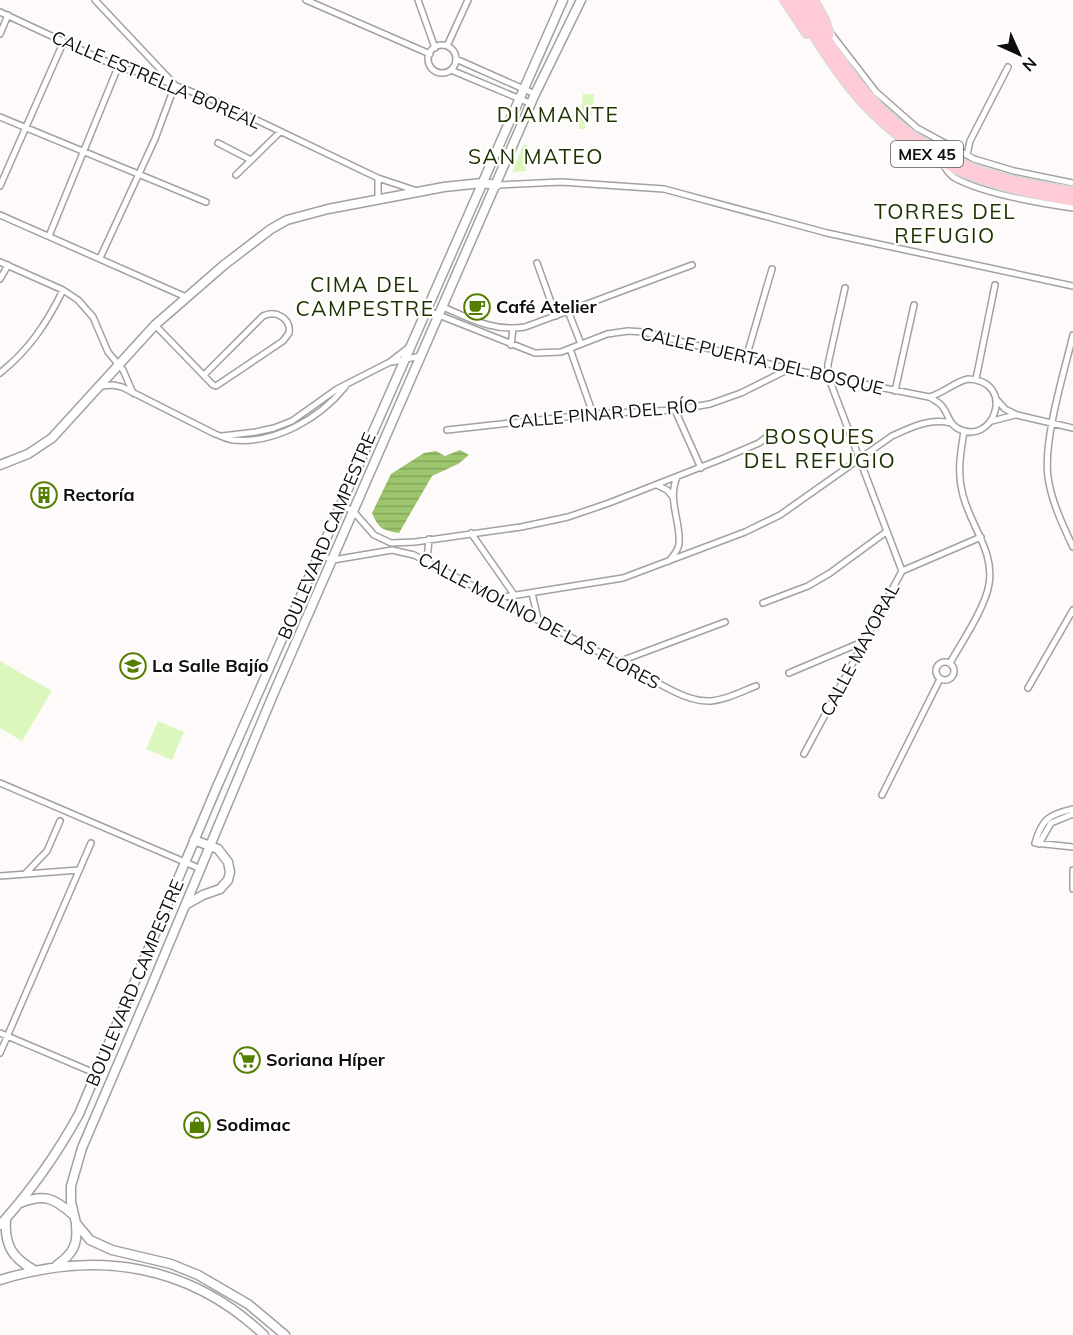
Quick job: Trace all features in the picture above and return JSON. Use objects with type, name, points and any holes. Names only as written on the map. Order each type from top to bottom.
[{"type":"main road","points":[[784,0],[807,32],[826,44],[827,28],[813,0]]},
{"type":"main road","name":"MEX 45","points":[[793,0],[872,100],[909,133],[932,149],[987,174],[1071,202]]},
{"type":"main road","name":"MEX 45","points":[[803,0],[849,86],[877,117],[905,140],[942,164],[1003,191],[1071,202]]},
{"type":"street","points":[[95,0],[175,85],[155,139],[100,258]]},
{"type":"street","points":[[306,0],[430,54]]},
{"type":"street","points":[[418,0],[435,48]]},
{"type":"street","points":[[447,46],[468,0]]},
{"type":"street","name":"BOULEVARD CAMPESTRE","points":[[3,1222],[20,1203],[64,1141],[97,1074],[194,840],[562,0]]},
{"type":"street","name":"BOULEVARD CAMPESTRE","points":[[74,1219],[71,1186],[77,1161],[273,695],[536,94],[580,0]]},
{"type":"street","name":"CALLE ESTRELLA BOREAL","points":[[0,12],[118,67],[146,74],[223,104],[378,178],[419,191]]},
{"type":"street","points":[[0,34],[8,15]]},
{"type":"street","points":[[827,28],[876,92],[917,128],[967,155],[1014,171],[1073,183]]},
{"type":"street","points":[[0,186],[63,43]]},
{"type":"street","points":[[447,46],[453,51],[456,59],[451,70],[436,72],[429,64],[430,54],[435,48],[447,46]]},
{"type":"street","points":[[456,59],[536,94]]},
{"type":"street","points":[[49,236],[118,67]]},
{"type":"street","points":[[967,155],[970,141],[1008,67]]},
{"type":"street","points":[[451,70],[532,104]]},
{"type":"street","points":[[0,117],[206,202]]},
{"type":"street","points":[[236,175],[280,132]]},
{"type":"street","points":[[218,142],[250,160]]},
{"type":"street","points":[[378,178],[378,200]]},
{"type":"street","points":[[0,465],[28,454],[52,438],[155,325],[233,258],[271,230],[287,220],[306,213],[419,191],[482,183],[497,185],[561,182],[664,189],[836,236],[1073,286]]},
{"type":"street","points":[[0,215],[186,297]]},
{"type":"street","points":[[0,262],[63,290],[78,300],[93,317],[108,352],[127,378],[133,394]]},
{"type":"street","points":[[537,263],[556,316]]},
{"type":"street","points":[[0,279],[8,265]]},
{"type":"street","points":[[443,307],[490,327],[513,329],[538,323],[692,265]]},
{"type":"street","points":[[746,358],[772,269]]},
{"type":"street","points":[[976,379],[995,285]]},
{"type":"street","points":[[828,376],[828,364],[845,288]]},
{"type":"street","points":[[0,373],[19,357],[39,334],[63,290]]},
{"type":"street","points":[[896,391],[914,305]]},
{"type":"street","name":"CALLE PUERTA DEL BOSQUE","points":[[426,310],[535,353],[561,352],[607,334],[628,331],[644,332],[789,369],[930,397]]},
{"type":"street","points":[[568,312],[581,344]]},
{"type":"street","points":[[155,325],[213,385],[218,386],[283,342],[290,327],[286,320],[273,313],[263,316],[204,375]]},
{"type":"street","points":[[511,345],[513,329]]},
{"type":"street","points":[[1073,335],[1053,423],[1048,457],[1050,488],[1073,547]]},
{"type":"street","points":[[101,386],[122,387],[207,430],[228,439],[242,440],[278,434],[312,417],[345,387],[390,362],[408,348]]},
{"type":"street","points":[[570,349],[593,414]]},
{"type":"street","points":[[390,362],[422,356]]},
{"type":"street","name":"CALLE PINAR DEL RÍO","points":[[447,430],[593,414],[675,410],[710,404],[749,389],[789,369]]},
{"type":"street","name":"CALLE MAYORAL","points":[[804,754],[902,571],[828,376]]},
{"type":"street","points":[[930,397],[941,394],[960,381],[976,379],[989,386],[1005,409],[1017,415],[1073,428]]},
{"type":"street","points":[[930,397],[941,405],[951,423]]},
{"type":"street","points":[[992,421],[996,410],[996,399]]},
{"type":"street","points":[[675,410],[701,468]]},
{"type":"street","points":[[498,598],[623,578],[745,532],[780,515],[892,436],[908,428],[933,420],[951,423],[964,431],[979,430],[992,421],[1017,415]]},
{"type":"street","points":[[950,663],[984,600],[989,586],[990,567],[981,537],[962,493],[959,462],[964,431]]},
{"type":"street","points":[[340,505],[353,511],[367,529],[381,539],[398,543],[549,522],[701,468],[759,443],[772,432]]},
{"type":"street","points":[[668,562],[679,544],[673,496],[673,486],[677,477]]},
{"type":"street","points":[[656,485],[673,496]]},
{"type":"street","points":[[763,603],[808,586],[830,573],[886,532]]},
{"type":"street","points":[[471,533],[515,596]]},
{"type":"street","points":[[902,571],[981,537]]},
{"type":"street","points":[[427,561],[429,539]]},
{"type":"street","name":"CALLE MOLINO DE LAS FLORES","points":[[333,560],[392,550],[404,551],[685,697],[697,701],[709,702],[723,699],[756,686]]},
{"type":"street","points":[[320,555],[333,560]]},
{"type":"street","points":[[532,593],[538,619]]},
{"type":"street","points":[[1028,688],[1073,610]]},
{"type":"street","points":[[618,662],[725,622]]},
{"type":"street","points":[[789,673],[867,640]]},
{"type":"street","points":[[945,662],[950,663],[955,670],[953,676],[946,681],[940,679],[936,672],[937,666],[945,662]]},
{"type":"street","points":[[882,795],[940,679]]},
{"type":"street","points":[[0,783],[201,869]]},
{"type":"street","points":[[1073,809],[1041,825],[1037,844],[1073,847]]},
{"type":"street","points":[[1049,821],[1073,814]]},
{"type":"street","points":[[25,874],[47,851],[60,821]]},
{"type":"street","points":[[186,904],[220,889],[228,880],[230,872],[228,862],[221,852],[210,845],[194,840]]},
{"type":"street","points":[[0,1053],[91,843]]},
{"type":"street","points":[[0,876],[79,870]]},
{"type":"street","points":[[1073,870],[1073,889]]},
{"type":"street","points":[[0,1033],[97,1074]]},
{"type":"street","points":[[20,1203],[34,1198],[50,1199],[64,1206],[83,1234],[100,1246],[171,1264],[214,1283],[248,1305],[285,1335]]},
{"type":"street","points":[[55,1266],[74,1250],[77,1238],[74,1219]]},
{"type":"street","points":[[3,1222],[10,1249],[16,1258],[36,1271]]},
{"type":"street","points":[[0,1280],[55,1266],[90,1264],[123,1266],[182,1282],[215,1298],[240,1314],[264,1335]]},
{"type":"shaded area","points":[[583,94],[594,94],[592,115],[585,121],[585,129],[579,129]]},
{"type":"shaded area","points":[[523,145],[527,145],[526,171],[512,172]]},
{"type":"shaded area","points":[[460,450],[469,455],[458,464],[432,476],[399,533],[379,526],[372,513],[391,474],[424,453],[436,451],[445,456]]},
{"type":"shaded area","points":[[0,661],[52,691],[22,741],[0,728]]},
{"type":"shaded area","points":[[158,721],[184,732],[172,760],[146,749]]},
{"type":"place","name":"Café Atelier","points":[[477,307]]},
{"type":"place","name":"Rectoría","points":[[44,495]]},
{"type":"place","name":"La Salle Bajío","points":[[133,666]]},
{"type":"place","name":"Soriana Híper","points":[[247,1060]]},
{"type":"place","name":"Sodimac","points":[[197,1125]]},
{"type":"district","name":"DIAMANTE","points":[[558,115]]},
{"type":"district","name":"SAN MATEO","points":[[536,157]]},
{"type":"district","name":"TORRES DEL REFUGIO","points":[[945,224]]},
{"type":"district","name":"CIMA DEL CAMPESTRE","points":[[365,297]]},
{"type":"district","name":"BOSQUES DEL REFUGIO","points":[[820,449]]}]
